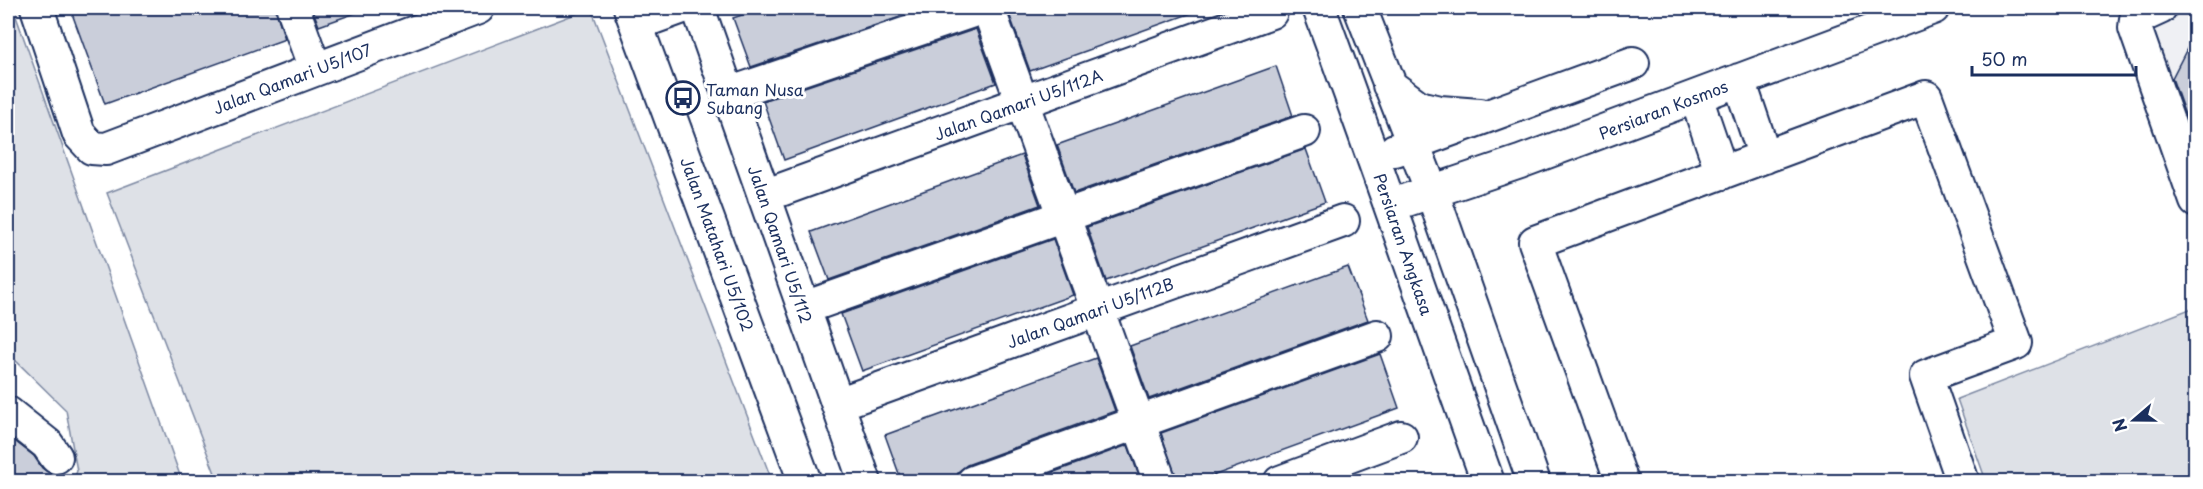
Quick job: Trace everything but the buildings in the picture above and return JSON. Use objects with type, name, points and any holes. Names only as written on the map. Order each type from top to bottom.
[{"type":"street","name":"Jalan Qamari U5/107","points":[[37,8],[79,134],[92,148],[106,149],[478,8]]},
{"type":"street","points":[[293,8],[315,69]]},
{"type":"street","points":[[633,16],[680,8]]},
{"type":"street","name":"Jalan Qamari U5/112","points":[[698,8],[865,482]]},
{"type":"street","points":[[728,94],[981,8]]},
{"type":"street","points":[[988,8],[1160,482]]},
{"type":"street","name":"Persiaran Angkasa","points":[[1319,8],[1392,205],[1420,292],[1488,482]]},
{"type":"street","points":[[1360,8],[1432,192],[1534,482]]},
{"type":"street","name":"Persiaran Kosmos","points":[[1392,205],[1520,162],[1933,8]]},
{"type":"street","points":[[2160,8],[2136,19],[2135,28],[2186,140],[2196,201]]},
{"type":"street","name":"Jalan Qamari U5/112A","points":[[764,196],[1271,12]]},
{"type":"street","name":"Jalan Matahari U5/102","points":[[633,16],[806,482]]},
{"type":"street","points":[[1375,158],[1633,63]]},
{"type":"street","points":[[1739,80],[1766,157]]},
{"type":"street","points":[[1389,85],[1419,107],[1440,112],[1490,116]]},
{"type":"street","points":[[1696,97],[1722,173]]},
{"type":"street","points":[[1622,482],[1535,242],[1926,97],[2016,343],[1926,376],[1963,482]]},
{"type":"street","points":[[804,308],[1304,131]]},
{"type":"street","points":[[1420,292],[1426,224],[1432,192]]},
{"type":"street","name":"Jalan Qamari U5/112B","points":[[838,404],[1343,220]]},
{"type":"street","points":[[973,482],[1377,336]]},
{"type":"street","points":[[8,413],[47,444],[56,457]]},
{"type":"street","points":[[1280,482],[1401,437]]},
{"type":"shaded area","points":[[8,8],[13,8],[182,481],[73,481],[77,471],[66,410],[13,358],[8,360]]},
{"type":"shaded area","points":[[591,8],[771,478],[761,482],[218,481],[107,193]]},
{"type":"shaded area","points":[[2195,8],[2195,176],[2143,26]]},
{"type":"shaded area","points":[[2195,307],[2195,481],[1986,481],[1957,399]]},
{"type":"place","name":"Taman Nusa Subang","points":[[683,98]]}]
